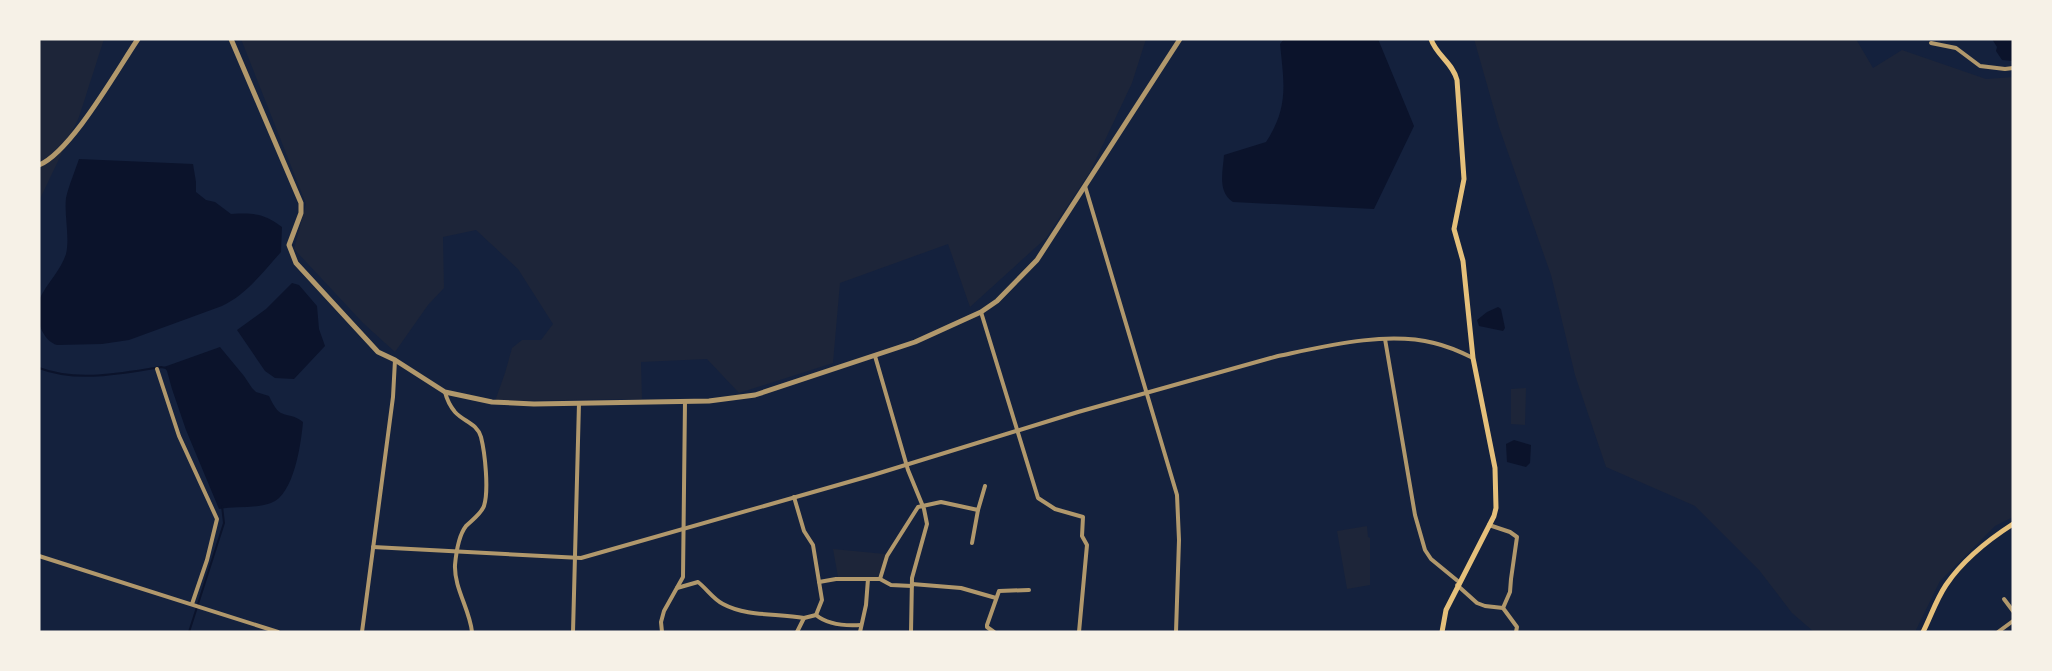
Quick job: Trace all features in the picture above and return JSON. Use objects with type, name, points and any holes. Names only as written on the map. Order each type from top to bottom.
[{"type":"main road","points":[[1431,39],[1434,48],[1454,71],[1456,80],[1464,179],[1454,230],[1463,261],[1473,358],[1495,468],[1496,508],[1446,610],[1442,632]]},
{"type":"main road","points":[[1923,632],[1934,605],[1960,567],[1986,543],[2013,524]]},
{"type":"street","points":[[39,165],[48,162],[71,139],[138,39]]},
{"type":"street","points":[[231,39],[301,203],[301,213],[289,245],[296,263],[378,352],[445,392],[492,402],[534,404],[709,401],[755,395],[915,342],[981,312],[997,301],[1037,260],[1180,39]]},
{"type":"street","points":[[1931,43],[1956,48],[1980,66],[2013,68]]},
{"type":"street","points":[[1085,185],[1178,495],[1176,632]]},
{"type":"street","points":[[981,312],[1038,498],[1055,509],[1083,517],[1082,536],[1087,545],[1079,632]]},
{"type":"street","points":[[373,548],[581,558],[1271,358],[1307,350],[1395,338],[1435,343],[1473,358]]},
{"type":"street","points":[[1385,339],[1414,515],[1425,550],[1431,559],[1477,603],[1503,608],[1517,627],[1516,632]]},
{"type":"street","points":[[875,356],[906,464],[923,505],[927,524],[914,571],[911,632]]},
{"type":"street","points":[[362,632],[393,397],[394,360]]},
{"type":"street","points":[[157,369],[179,436],[217,519],[207,560],[192,604]]},
{"type":"street","points":[[445,392],[448,403],[457,414],[476,426],[480,434],[486,468],[484,506],[464,528],[457,552],[456,576],[472,632]]},
{"type":"street","points":[[662,632],[661,622],[664,611],[683,578],[685,400]]},
{"type":"street","points":[[573,632],[573,558],[579,402]]},
{"type":"street","points":[[972,543],[985,486]]},
{"type":"street","points":[[794,497],[804,531],[813,545],[822,600],[816,615]]},
{"type":"street","points":[[880,579],[886,556],[918,507],[941,502],[978,510]]},
{"type":"street","points":[[1489,525],[1510,532],[1517,537],[1512,584],[1503,608]]},
{"type":"street","points":[[39,556],[278,632]]},
{"type":"street","points":[[860,632],[866,605],[868,579]]},
{"type":"street","points":[[819,582],[880,579],[891,585],[961,588],[996,598]]},
{"type":"street","points":[[676,589],[698,582],[714,597],[731,608],[760,614],[804,618],[816,615]]},
{"type":"street","points":[[994,632],[987,627],[999,591],[1029,590]]},
{"type":"street","points":[[2004,599],[2013,610]]},
{"type":"street","points":[[816,615],[824,621],[837,624],[861,625]]},
{"type":"street","points":[[797,632],[804,618]]},
{"type":"street","points":[[1998,632],[2013,621]]},
{"type":"shaded area","points":[[39,39],[104,39],[79,117],[39,201]]},
{"type":"shaded area","points":[[241,39],[1146,39],[1132,83],[1090,172],[1046,238],[970,307],[948,244],[840,283],[833,363],[739,393],[707,359],[641,362],[642,399],[495,401],[512,348],[522,340],[541,340],[553,324],[518,269],[476,230],[443,237],[444,288],[428,305],[395,352],[363,323],[294,249],[306,204]]},
{"type":"shaded area","points":[[1284,39],[1378,39],[1414,126],[1374,209],[1233,202],[1225,193],[1222,181],[1224,155],[1266,142],[1278,117],[1283,94],[1280,44]]},
{"type":"shaded area","points":[[1474,39],[1856,39],[1873,68],[1902,50],[1986,79],[2013,77],[2013,517],[1995,526],[1940,581],[1915,632],[1814,632],[1792,613],[1759,570],[1695,506],[1606,467],[1575,375],[1551,275],[1499,127]]},
{"type":"shaded area","points":[[1992,39],[2013,39],[2013,61],[2002,60]]},
{"type":"shaded area","points":[[79,159],[193,164],[196,192],[206,200],[215,202],[231,214],[258,215],[282,227],[281,252],[246,289],[222,306],[129,340],[102,344],[57,345],[51,342],[43,332],[37,311],[43,292],[61,266],[66,254],[66,198]]},
{"type":"shaded area","points":[[292,283],[299,285],[317,306],[319,329],[325,346],[294,379],[275,378],[265,371],[237,330],[266,309]]},
{"type":"shaded area","points":[[1498,307],[1501,309],[1505,328],[1503,331],[1479,326],[1477,320]]},
{"type":"shaded area","points":[[220,347],[256,392],[269,396],[281,413],[303,422],[291,480],[279,498],[271,503],[219,509],[186,430],[164,367]]},
{"type":"shaded area","points":[[1526,388],[1525,425],[1511,424],[1511,389]]},
{"type":"shaded area","points":[[1514,440],[1531,445],[1530,463],[1526,467],[1507,462],[1506,444]]},
{"type":"shaded area","points":[[1367,526],[1370,538],[1370,585],[1347,589],[1337,531]]},
{"type":"shaded area","points":[[833,549],[885,554],[879,578],[838,577]]},
{"type":"waterway","points":[[39,368],[54,373],[84,376],[166,368]]},
{"type":"waterway","points":[[189,632],[224,523],[222,506]]}]
